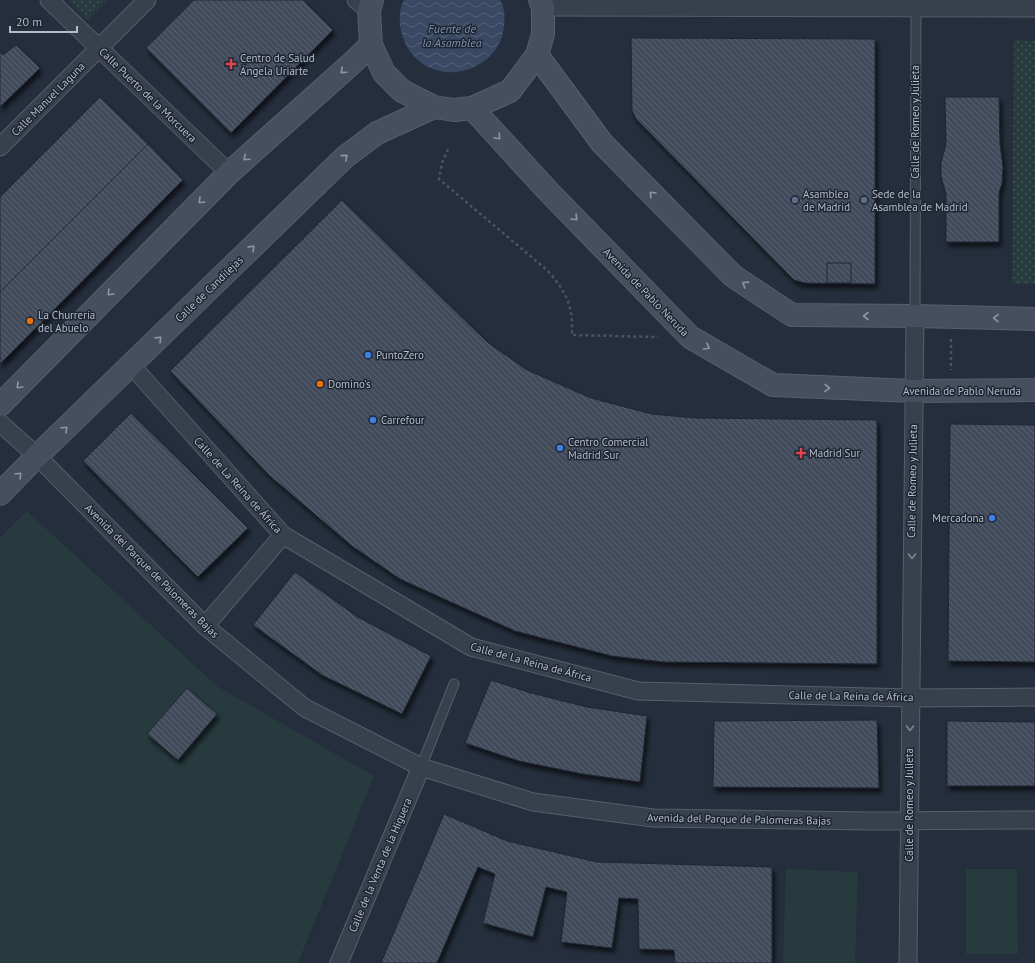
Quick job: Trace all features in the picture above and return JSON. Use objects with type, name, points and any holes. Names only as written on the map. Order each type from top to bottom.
[{"type":"main road","points":[[366,4],[371,44],[384,73],[402,91],[434,107],[454,110],[472,108],[510,91],[537,55],[543,34],[541,3]]},
{"type":"main road","points":[[0,405],[229,173],[351,64],[371,44]]},
{"type":"main road","points":[[537,55],[602,143],[733,276],[792,315],[1035,319]]},
{"type":"main road","name":"Calle de Candilejas","points":[[0,494],[37,456],[345,157],[377,133],[434,107]]},
{"type":"main road","name":"Avenida de Pablo Neruda","points":[[472,108],[547,190],[690,337],[773,385],[913,391],[1035,390]]},
{"type":"street","name":"Calle Puerto de la Morcuera","points":[[49,0],[229,173]]},
{"type":"street","name":"Calle Manuel Laguna","points":[[0,147],[148,0]]},
{"type":"street","points":[[541,3],[916,4],[1035,8]]},
{"type":"street","name":"Calle de Romeo y Julieta","points":[[908,963],[915,316]]},
{"type":"street","name":"Calle de La Reina de África","points":[[131,365],[283,535],[471,647],[630,689],[646,691],[910,698],[1035,698]]},
{"type":"street","name":"Avenida del Parque de Palomeras Bajas","points":[[0,423],[37,456],[205,626],[305,708],[421,767],[533,802],[653,818],[909,821],[1035,820]]},
{"type":"street","points":[[205,626],[283,535]]},
{"type":"street","name":"Calle de la Venta de la Higuera","points":[[339,963],[421,767]]},
{"type":"lane","name":"Calle de Romeo y Julieta","points":[[915,316],[916,4]]},
{"type":"lane","points":[[421,767],[454,684]]},
{"type":"path","points":[[448,149],[442,163],[439,179],[548,271],[567,297],[571,309],[572,335],[690,337]]},
{"type":"path","points":[[951,335],[951,372]]},
{"type":"shaded area","points":[[67,0],[107,0],[87,20]]},
{"type":"shaded area","points":[[1014,40],[1035,41],[1035,284],[1012,284]]},
{"type":"shaded area","points":[[27,511],[218,687],[374,776],[298,963],[0,963],[0,538]]},
{"type":"shaded area","points":[[786,869],[858,872],[855,963],[783,963]]},
{"type":"shaded area","points":[[966,869],[1017,869],[1018,954],[966,954]]},
{"type":"water","name":"Fuente de la Asamblea","points":[[404,0],[500,0],[504,16],[504,29],[501,40],[490,57],[474,67],[461,71],[448,72],[435,70],[423,64],[413,55],[406,44],[401,30],[400,18],[400,11]]},
{"type":"building","name":"Centro de Salud Ángela Uriarte","points":[[194,0],[303,0],[333,30],[231,133],[146,48]]},
{"type":"building","name":"Asamblea de Madrid","points":[[631,38],[875,39],[875,284],[805,283],[794,280],[636,119],[632,110]]},
{"type":"building","points":[[16,45],[40,68],[0,107],[0,52],[3,55]]},
{"type":"building","points":[[100,97],[148,144],[0,292],[0,197]]},
{"type":"building","points":[[945,97],[999,97],[1000,144],[1003,167],[1002,183],[999,193],[999,242],[946,242],[946,194],[941,176],[941,163],[946,144]]},
{"type":"building","points":[[148,144],[183,180],[0,364],[0,292]]},
{"type":"building","name":"Centro Comercial Madrid Sur","points":[[342,200],[487,342],[527,370],[591,398],[652,414],[695,418],[877,420],[877,664],[664,662],[612,656],[515,631],[400,579],[352,546],[270,476],[170,371]]},
{"type":"building","points":[[827,263],[851,263],[851,283],[827,283]]},
{"type":"building","points":[[131,413],[248,528],[198,577],[83,461]]},
{"type":"building","name":"Mercadona","points":[[950,424],[1035,425],[1035,662],[948,661]]},
{"type":"building","points":[[295,572],[356,616],[431,656],[402,714],[322,675],[253,625]]},
{"type":"building","points":[[491,680],[531,693],[587,707],[647,716],[640,782],[583,774],[519,761],[465,743]]},
{"type":"building","points":[[187,688],[217,714],[178,760],[147,734]]},
{"type":"building","points":[[877,720],[879,788],[713,787],[714,721]]},
{"type":"building","points":[[947,721],[1035,722],[1035,786],[947,786]]},
{"type":"building","points":[[444,814],[507,841],[597,862],[772,867],[772,963],[675,963],[674,950],[639,949],[638,899],[619,898],[612,948],[561,942],[567,892],[546,887],[533,937],[483,923],[495,874],[478,867],[437,963],[381,963]]},
{"type":"place","name":"Centro de Salud Ángela Uriarte","points":[[231,64]]},
{"type":"place","name":"Asamblea de Madrid","points":[[795,200]]},
{"type":"place","name":"Sede de la Asamblea de Madrid","points":[[864,200]]},
{"type":"place","name":"La Churrería del Abuelo","points":[[30,321]]},
{"type":"place","name":"PuntoZero","points":[[368,355]]},
{"type":"place","name":"Domino's","points":[[320,384]]},
{"type":"place","name":"Carrefour","points":[[373,420]]},
{"type":"place","name":"Centro Comercial Madrid Sur","points":[[560,448]]},
{"type":"place","name":"Madrid Sur","points":[[801,453]]},
{"type":"place","name":"Mercadona","points":[[992,518]]}]
